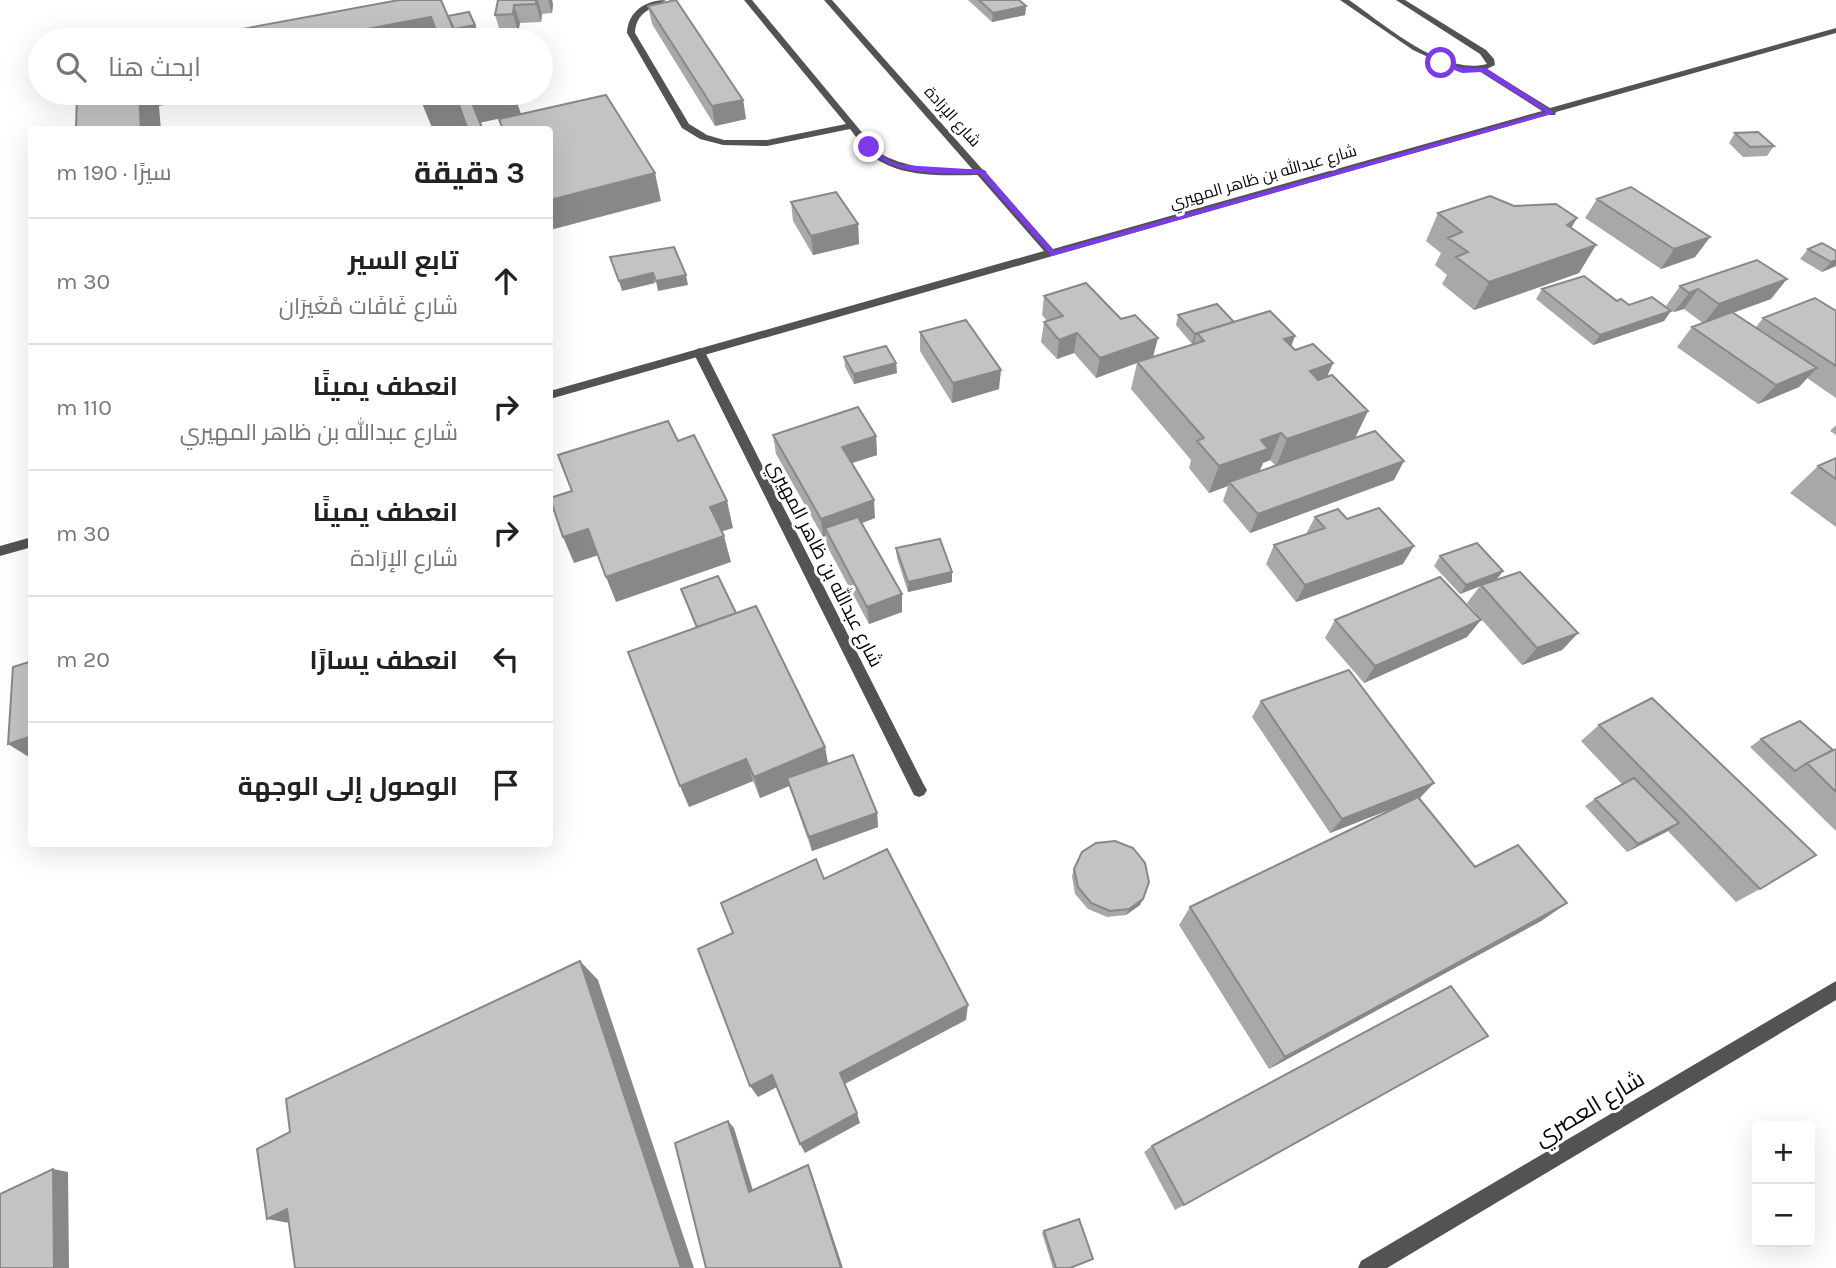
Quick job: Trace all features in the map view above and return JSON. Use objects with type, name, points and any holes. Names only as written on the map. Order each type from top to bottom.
[{"type":"street","points":[[662,0],[635,16],[631,33],[685,127],[698,136],[719,143],[742,145],[852,126]]},
{"type":"street","points":[[748,0],[876,155],[901,167],[982,172]]},
{"type":"street","name":"شارع الإرَادة","points":[[828,0],[1052,254]]},
{"type":"street","points":[[1344,0],[1450,68],[1483,70],[1552,113]]},
{"type":"street","points":[[1400,0],[1483,52],[1490,58],[1491,65],[1483,70]]},
{"type":"street","name":"شارع عبدالله بن ظاهر المهيري","points":[[553,394],[1552,113],[1836,30]]},
{"type":"street","name":"شارع عبدالله بن ظاهر المهيري","points":[[699,352],[919,790]]},
{"type":"street","points":[[0,551],[28,543]]},
{"type":"street","name":"شارع العصري","points":[[1368,1268],[1836,990]]},
{"type":"building","points":[[399,0],[441,0],[453,28],[435,28],[431,17],[373,28],[248,28]]},
{"type":"building","points":[[498,0],[536,0],[536,4],[514,5],[513,14],[495,15]]},
{"type":"building","points":[[676,0],[743,100],[712,106],[648,6]]},
{"type":"building","points":[[979,0],[1019,0],[1026,6],[993,13]]},
{"type":"building","points":[[469,12],[475,25],[454,28],[448,16]]},
{"type":"building","points":[[606,95],[655,173],[553,199],[553,126],[502,126],[499,119]]},
{"type":"building","points":[[77,105],[140,105],[141,126],[76,126]]},
{"type":"building","points":[[459,105],[473,105],[481,126],[467,126]]},
{"type":"building","points":[[1758,132],[1774,146],[1750,147],[1735,133]]},
{"type":"building","points":[[1631,187],[1710,237],[1674,249],[1597,199]]},
{"type":"building","points":[[836,192],[858,224],[811,236],[791,202]]},
{"type":"building","points":[[1490,196],[1514,206],[1556,204],[1577,218],[1567,225],[1596,245],[1489,282],[1456,257],[1468,252],[1448,238],[1462,232],[1438,213]]},
{"type":"building","points":[[1822,243],[1836,251],[1836,260],[1831,262],[1808,249]]},
{"type":"building","points":[[674,247],[686,275],[656,281],[653,273],[619,281],[610,257]]},
{"type":"building","points":[[1757,260],[1787,279],[1719,304],[1698,289],[1689,293],[1680,286]]},
{"type":"building","points":[[1584,276],[1617,301],[1621,299],[1629,305],[1652,297],[1671,311],[1600,335],[1542,289]]},
{"type":"building","points":[[1086,283],[1121,319],[1135,315],[1158,338],[1100,358],[1077,333],[1059,340],[1044,322],[1063,316],[1044,296]]},
{"type":"building","points":[[1815,298],[1836,311],[1836,366],[1763,318]]},
{"type":"building","points":[[1217,304],[1234,322],[1195,334],[1178,315]]},
{"type":"building","points":[[1270,311],[1295,336],[1284,339],[1295,350],[1313,344],[1333,363],[1310,371],[1318,380],[1332,375],[1368,411],[1287,439],[1281,433],[1261,440],[1268,449],[1219,466],[1197,441],[1204,438],[1137,362],[1204,341],[1197,333]]},
{"type":"building","points":[[1732,312],[1817,368],[1776,385],[1692,327]]},
{"type":"building","points":[[966,320],[1001,370],[953,383],[920,332]]},
{"type":"building","points":[[886,346],[896,363],[854,374],[844,357]]},
{"type":"building","points":[[858,407],[876,436],[842,447],[874,500],[821,519],[773,435]]},
{"type":"building","points":[[668,421],[678,441],[694,435],[727,501],[710,507],[724,536],[606,577],[588,529],[563,537],[553,507],[553,497],[572,491],[558,455]]},
{"type":"building","points":[[1375,431],[1404,461],[1258,514],[1229,482]]},
{"type":"building","points":[[1836,458],[1836,479],[1818,466]]},
{"type":"building","points":[[1379,508],[1414,546],[1305,585],[1274,545],[1325,528],[1315,517],[1338,509],[1347,519]]},
{"type":"building","points":[[858,517],[902,594],[867,607],[825,528]]},
{"type":"building","points":[[940,539],[952,572],[908,582],[896,548]]},
{"type":"building","points":[[1477,543],[1503,571],[1466,585],[1440,556]]},
{"type":"building","points":[[1520,572],[1578,633],[1537,648],[1481,585]]},
{"type":"building","points":[[718,576],[736,613],[697,627],[681,589]]},
{"type":"building","points":[[1440,577],[1481,620],[1375,666],[1335,620]]},
{"type":"building","points":[[756,606],[825,747],[754,777],[746,759],[680,786],[628,652]]},
{"type":"building","points":[[28,662],[28,737],[8,744],[13,667]]},
{"type":"building","points":[[1349,670],[1434,783],[1342,819],[1261,701]]},
{"type":"building","points":[[1652,698],[1816,855],[1760,889],[1599,725]]},
{"type":"building","points":[[1800,721],[1833,750],[1795,771],[1761,739]]},
{"type":"building","points":[[1836,749],[1836,792],[1807,763]]},
{"type":"building","points":[[853,755],[877,813],[809,837],[787,778]]},
{"type":"building","points":[[1634,778],[1679,823],[1638,844],[1595,799]]},
{"type":"building","points":[[1418,797],[1475,867],[1518,845],[1567,903],[1285,1057],[1190,907]]},
{"type":"building","points":[[1115,841],[1133,848],[1145,863],[1149,882],[1143,899],[1129,909],[1110,911],[1091,903],[1078,887],[1074,869],[1082,852],[1096,843]]},
{"type":"building","points":[[887,849],[968,1005],[840,1073],[857,1113],[800,1144],[772,1075],[750,1086],[698,949],[733,933],[721,903],[816,859],[824,879]]},
{"type":"building","points":[[580,961],[681,1268],[295,1268],[287,1209],[267,1219],[257,1149],[290,1132],[286,1099]]},
{"type":"building","points":[[1451,986],[1488,1036],[1184,1205],[1152,1146]]},
{"type":"building","points":[[728,1121],[749,1192],[808,1165],[841,1268],[706,1268],[675,1143]]},
{"type":"building","points":[[53,1169],[54,1268],[0,1268],[0,1194]]},
{"type":"building","points":[[1079,1219],[1093,1259],[1070,1268],[1056,1268],[1044,1231]]},
{"type":"route","points":[[869,147],[887,162],[901,167],[933,172],[982,172],[1052,254],[1552,113],[1483,70],[1462,71],[1441,63]]}]
